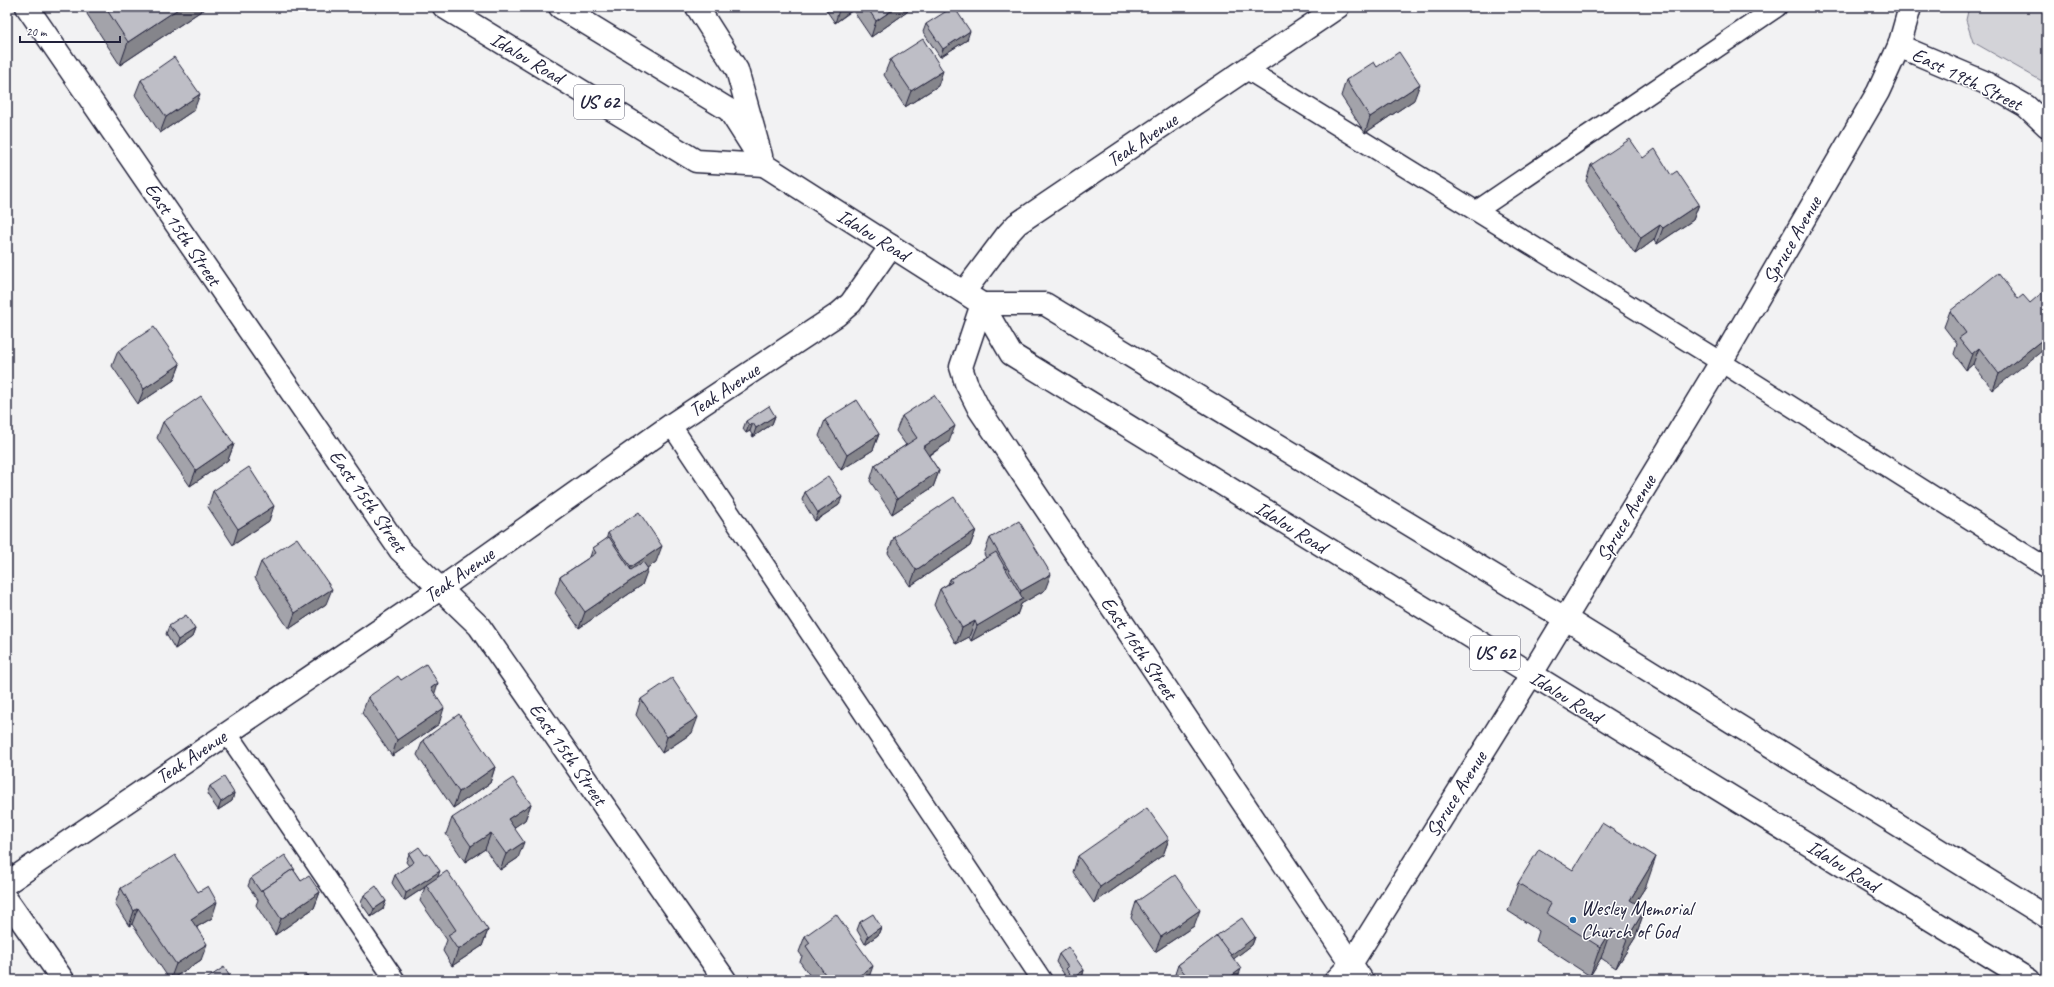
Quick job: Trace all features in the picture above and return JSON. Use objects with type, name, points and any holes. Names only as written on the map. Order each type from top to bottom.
[{"type":"street","name":"East 15th Street","points":[[27,7],[400,550],[479,626],[725,980]]},
{"type":"street","name":"Idalou Road","points":[[444,7],[696,161],[764,165]]},
{"type":"street","name":"Idalou Road","points":[[560,7],[729,110],[764,165],[982,304],[1011,354],[2029,980]]},
{"type":"street","points":[[697,7],[737,70],[764,165]]},
{"type":"street","name":"Teak Avenue","points":[[964,292],[1006,236],[1017,224],[1338,7]]},
{"type":"street","name":"East 19th Street","points":[[1910,7],[1899,46],[1984,82],[2026,106],[2047,126]]},
{"type":"street","name":"Spruce Avenue","points":[[1336,980],[1356,972],[1531,675],[1720,362],[1878,92],[1899,46]]},
{"type":"street","name":"Teak Avenue","points":[[7,883],[440,589],[671,425],[837,315],[851,303],[891,246]]},
{"type":"street","points":[[982,304],[1045,304],[1566,619],[2047,917]]},
{"type":"street","name":"East 16th Street","points":[[982,304],[961,367],[966,383],[979,409],[1356,972]]},
{"type":"street","points":[[7,900],[63,980]]},
{"type":"lane","points":[[1476,212],[1777,7]]},
{"type":"lane","points":[[1246,69],[1720,362],[2047,568]]},
{"type":"lane","points":[[671,425],[1042,980]]},
{"type":"lane","points":[[227,733],[395,980]]},
{"type":"shaded area","points":[[1969,7],[2047,7],[2047,84],[1973,42],[1966,20]]},
{"type":"building","points":[[105,7],[181,7],[128,42]]},
{"type":"building","points":[[867,7],[897,7],[876,21]]},
{"type":"building","points":[[953,7],[970,31],[943,49],[926,24]]},
{"type":"building","points":[[923,39],[943,71],[911,91],[890,60]]},
{"type":"building","points":[[1399,52],[1420,84],[1370,117],[1346,80],[1374,62],[1377,67]]},
{"type":"building","points":[[174,57],[200,94],[166,117],[141,80]]},
{"type":"building","points":[[1630,139],[1643,158],[1655,149],[1671,175],[1677,171],[1699,204],[1663,228],[1660,225],[1641,238],[1591,165]]},
{"type":"building","points":[[1998,273],[2018,299],[2023,295],[2030,303],[2044,291],[2047,295],[2047,336],[1999,374],[1979,348],[1972,354],[1959,338],[1966,333],[1950,311]]},
{"type":"building","points":[[154,327],[180,364],[144,389],[118,351]]},
{"type":"building","points":[[934,395],[955,426],[923,447],[939,471],[897,499],[875,465],[917,438],[902,416]]},
{"type":"building","points":[[201,396],[234,444],[196,470],[163,422]]},
{"type":"building","points":[[857,400],[879,434],[847,455],[825,420]]},
{"type":"building","points":[[769,406],[775,416],[756,428],[753,423],[749,425],[746,421]]},
{"type":"building","points":[[249,467],[274,506],[238,529],[213,491]]},
{"type":"building","points":[[828,476],[842,497],[818,513],[805,492]]},
{"type":"building","points":[[954,497],[976,530],[916,570],[894,537]]},
{"type":"building","points":[[639,512],[662,546],[631,567],[608,533]]},
{"type":"building","points":[[1019,521],[1051,574],[1021,591],[990,538]]},
{"type":"building","points":[[609,537],[631,570],[643,562],[648,569],[585,612],[560,577],[596,553],[593,548]]},
{"type":"building","points":[[297,538],[332,589],[295,613],[261,562]]},
{"type":"building","points":[[996,552],[1023,599],[977,626],[975,621],[962,628],[940,589],[952,582],[950,579]]},
{"type":"building","points":[[186,615],[195,629],[178,640],[169,626]]},
{"type":"building","points":[[426,664],[438,683],[431,688],[444,708],[397,740],[368,697],[398,676],[401,680]]},
{"type":"building","points":[[672,678],[698,717],[667,737],[641,699]]},
{"type":"building","points":[[459,714],[495,767],[459,792],[423,740]]},
{"type":"building","points":[[224,777],[234,793],[221,802],[210,786]]},
{"type":"building","points":[[513,778],[531,804],[508,819],[524,842],[506,854],[491,833],[471,846],[452,818]]},
{"type":"building","points":[[1147,808],[1169,839],[1100,887],[1078,856]]},
{"type":"building","points":[[1602,823],[1656,857],[1630,900],[1645,909],[1627,939],[1611,929],[1600,947],[1546,913],[1551,904],[1518,883],[1539,849],[1573,870]]},
{"type":"building","points":[[419,847],[425,855],[428,854],[440,871],[406,893],[395,875],[414,862],[409,854]]},
{"type":"building","points":[[175,855],[198,892],[208,886],[217,902],[191,919],[207,944],[176,964],[138,908],[134,911],[121,888]]},
{"type":"building","points":[[285,855],[295,870],[294,871],[293,869],[261,892],[251,878]]},
{"type":"building","points":[[293,869],[301,881],[309,876],[320,892],[281,919],[262,890]]},
{"type":"building","points":[[447,871],[488,930],[458,950],[448,935],[456,930],[426,885]]},
{"type":"building","points":[[1175,875],[1200,910],[1161,937],[1136,902]]},
{"type":"building","points":[[376,886],[386,901],[374,909],[364,895]]},
{"type":"building","points":[[836,914],[873,966],[853,980],[829,980],[806,946],[810,943],[805,936]]},
{"type":"building","points":[[873,914],[881,927],[868,936],[860,922]]},
{"type":"building","points":[[1242,918],[1255,937],[1231,955],[1216,936]]},
{"type":"building","points":[[1217,936],[1241,969],[1226,980],[1190,980],[1178,965]]},
{"type":"building","points":[[1068,947],[1084,970],[1073,978],[1066,969],[1068,967],[1059,954]]},
{"type":"building","points":[[224,967],[232,980],[205,980]]},
{"type":"building","points":[[307,975],[311,980],[299,980]]},
{"type":"place","name":"Wesley Memorial Church of God","points":[[1573,920]]}]
